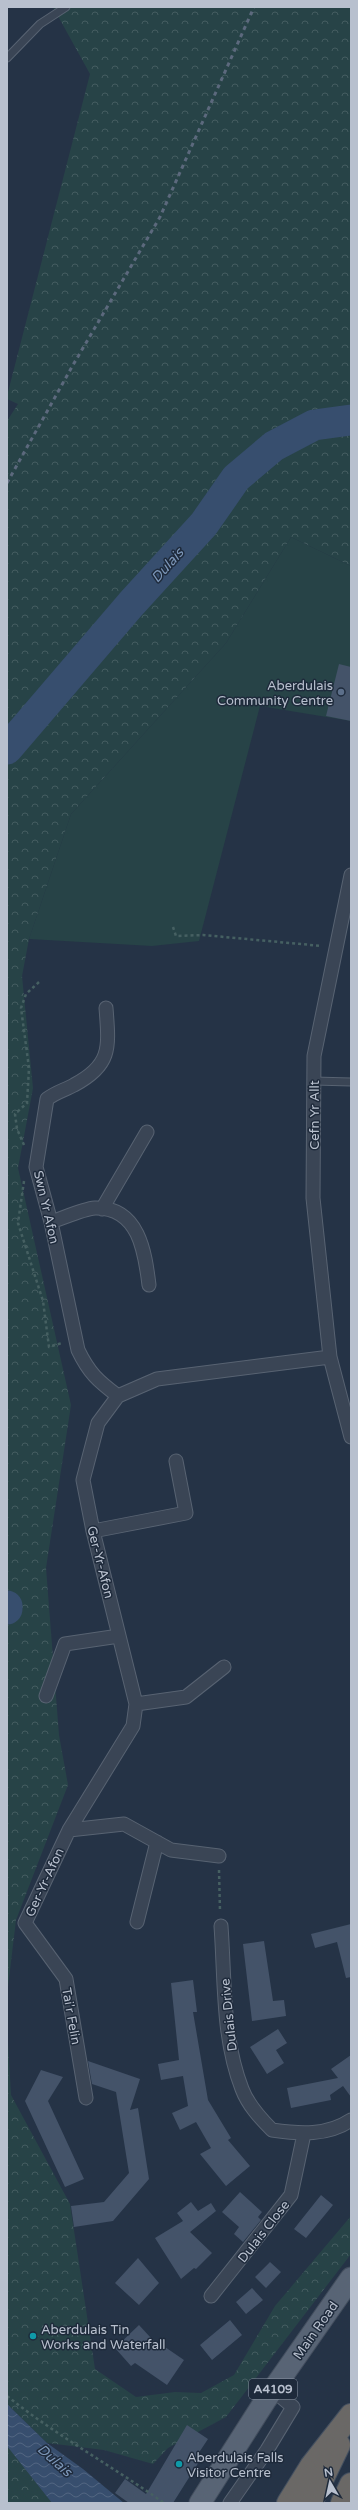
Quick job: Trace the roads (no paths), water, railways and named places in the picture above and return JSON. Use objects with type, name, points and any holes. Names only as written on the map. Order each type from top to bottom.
[{"type":"highway","points":[[288,2503],[311,2466],[351,2415]]},
{"type":"highway","points":[[310,2503],[351,2419]]},
{"type":"highway","points":[[342,2503],[351,2484]]},
{"type":"main road","name":"Main Road","points":[[200,2503],[273,2390],[351,2278]]},
{"type":"street","name":"Cefn Yr Allt","points":[[351,875],[314,1056],[313,1198],[330,1358],[351,1437]]},
{"type":"street","name":"Swn Yr Afon","points":[[106,1008],[109,1047],[104,1059],[98,1070],[86,1079],[56,1092],[47,1099],[44,1106],[36,1167],[51,1222],[78,1350],[86,1368],[96,1380],[118,1396]]},
{"type":"street","points":[[102,1209],[147,1132]]},
{"type":"street","points":[[51,1222],[94,1208],[112,1210],[123,1216],[133,1225],[144,1248],[149,1285]]},
{"type":"street","name":"Ger-Yr-Afon","points":[[25,1923],[69,1830],[133,1726],[136,1704],[93,1531],[83,1480],[98,1423],[118,1396],[157,1379],[330,1358]]},
{"type":"street","points":[[93,1531],[186,1513],[176,1461]]},
{"type":"street","points":[[46,1696],[64,1644],[119,1636]]},
{"type":"street","points":[[136,1704],[186,1697],[224,1668]]},
{"type":"street","points":[[69,1830],[124,1824],[171,1850],[219,1856]]},
{"type":"street","points":[[137,1922],[157,1842]]},
{"type":"street","name":"Tai'r Felin","points":[[25,1923],[66,1979],[86,2098]]},
{"type":"street","name":"Dulais Drive","points":[[221,1926],[230,2048],[242,2089],[254,2111],[272,2130],[304,2134],[338,2129],[351,2120]]},
{"type":"street","name":"Dulais Close","points":[[211,2296],[291,2194],[304,2134]]},
{"type":"street","points":[[230,2503],[267,2450],[293,2407],[273,2390]]},
{"type":"lane","points":[[7,58],[40,24],[66,7]]},
{"type":"lane","points":[[314,1081],[351,1082]]},
{"type":"water","points":[[7,2404],[47,2443],[83,2469],[124,2503],[52,2503],[7,2446]]},
{"type":"waterway","name":"Dulais","points":[[7,749],[131,604],[204,524],[236,478],[274,446],[314,425],[351,420]]},
{"type":"railway","points":[[7,483],[73,365],[160,217],[254,7]]},
{"type":"place","name":"Aberdulais Community Centre","points":[[341,692]]},
{"type":"place","name":"Aberdulais Tin Works and Waterfall","points":[[33,2336]]},
{"type":"place","name":"Aberdulais Falls Visitor Centre","points":[[179,2464]]}]
